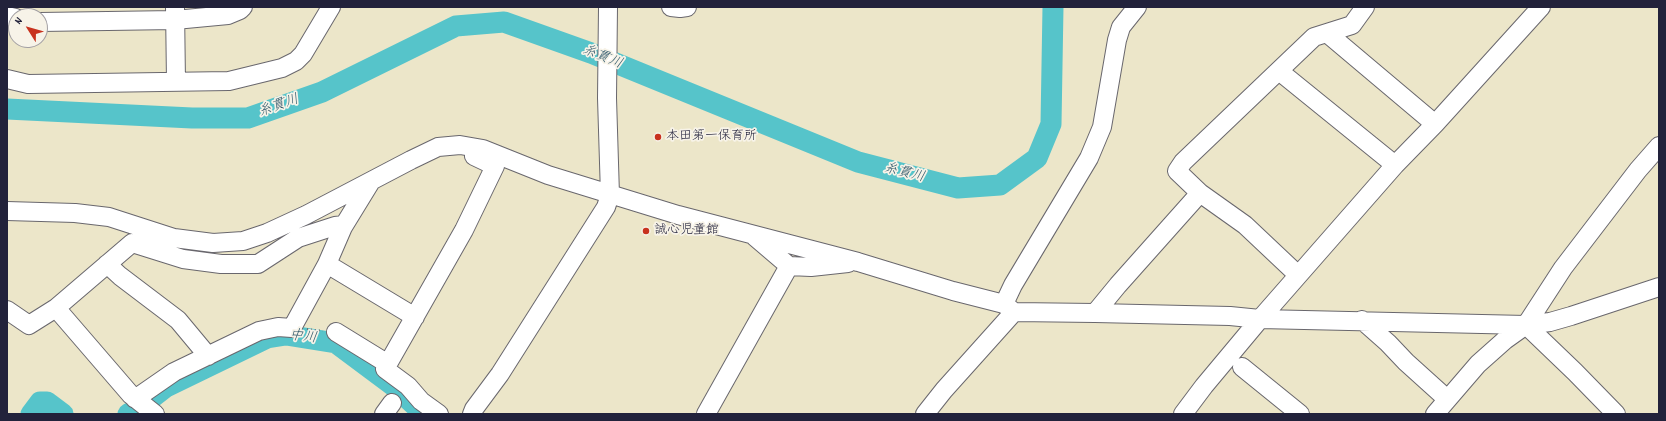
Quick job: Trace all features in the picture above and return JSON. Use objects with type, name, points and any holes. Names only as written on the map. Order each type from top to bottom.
[{"type":"street","points":[[48,21],[115,14],[175,13],[228,15],[240,10],[243,7]]},
{"type":"street","points":[[7,79],[28,84],[229,81],[282,68],[296,61],[303,54],[331,7]]},
{"type":"street","points":[[472,414],[474,409],[504,368],[606,207],[610,195],[607,98],[608,7]]},
{"type":"street","points":[[671,7],[687,7]]},
{"type":"street","points":[[925,414],[1009,308],[1013,285],[1089,158],[1102,127],[1116,40],[1121,27],[1137,7]]},
{"type":"street","points":[[1298,275],[1245,226],[1200,193],[1177,171],[1183,162],[1314,37],[1352,25],[1365,7]]},
{"type":"street","points":[[1183,414],[1204,386],[1298,275],[1395,165],[1435,124],[1541,7]]},
{"type":"street","points":[[175,13],[176,82]]},
{"type":"street","points":[[1327,33],[1435,124]]},
{"type":"street","points":[[1279,71],[1395,165]]},
{"type":"street","points":[[7,211],[75,213],[109,217],[174,238],[213,243],[243,241],[266,233],[306,215],[411,160],[438,148],[460,146],[483,149],[548,175],[610,195],[858,262],[1009,308],[1230,316],[1260,319],[1362,320],[1526,325],[1550,322],[1571,316],[1659,287]]},
{"type":"street","points":[[1435,414],[1478,364],[1505,340],[1526,325],[1563,268],[1638,170],[1659,146]]},
{"type":"street","points":[[439,414],[421,401],[408,386],[385,369],[464,230],[495,166],[469,154],[470,147]]},
{"type":"street","points":[[135,399],[174,372],[259,331],[278,327],[292,328],[327,264],[344,225],[370,182]]},
{"type":"street","points":[[1095,312],[1200,193]]},
{"type":"street","points":[[7,310],[29,325],[56,308],[132,243],[183,259],[221,264],[258,264],[298,238],[335,226],[344,225]]},
{"type":"street","points":[[750,234],[789,266],[834,265],[858,262]]},
{"type":"street","points":[[107,264],[120,276],[178,320],[208,356]]},
{"type":"street","points":[[327,264],[415,318]]},
{"type":"street","points":[[706,414],[789,266]]},
{"type":"street","points":[[56,308],[135,399],[155,414]]},
{"type":"street","points":[[1362,320],[1447,399]]},
{"type":"street","points":[[1526,325],[1616,414]]},
{"type":"street","points":[[336,332],[388,364]]},
{"type":"street","points":[[1242,367],[1300,414]]},
{"type":"path","points":[[292,328],[336,332]]},
{"type":"waterway","name":"糸貫川","points":[[7,109],[192,118],[248,118],[322,92],[456,26],[504,22],[591,53],[858,162],[958,188],[1000,185],[1037,158],[1051,124],[1053,7]]},
{"type":"waterway","name":"中川","points":[[128,414],[139,408],[166,387],[267,338],[286,335],[336,343],[395,387],[423,413]]},
{"type":"waterway","name":"中川","points":[[31,414],[40,402],[47,402],[63,414]]},
{"type":"place","name":"本田第一保育所","points":[[658,137]]},
{"type":"place","name":"誠心児童館","points":[[646,231]]}]
